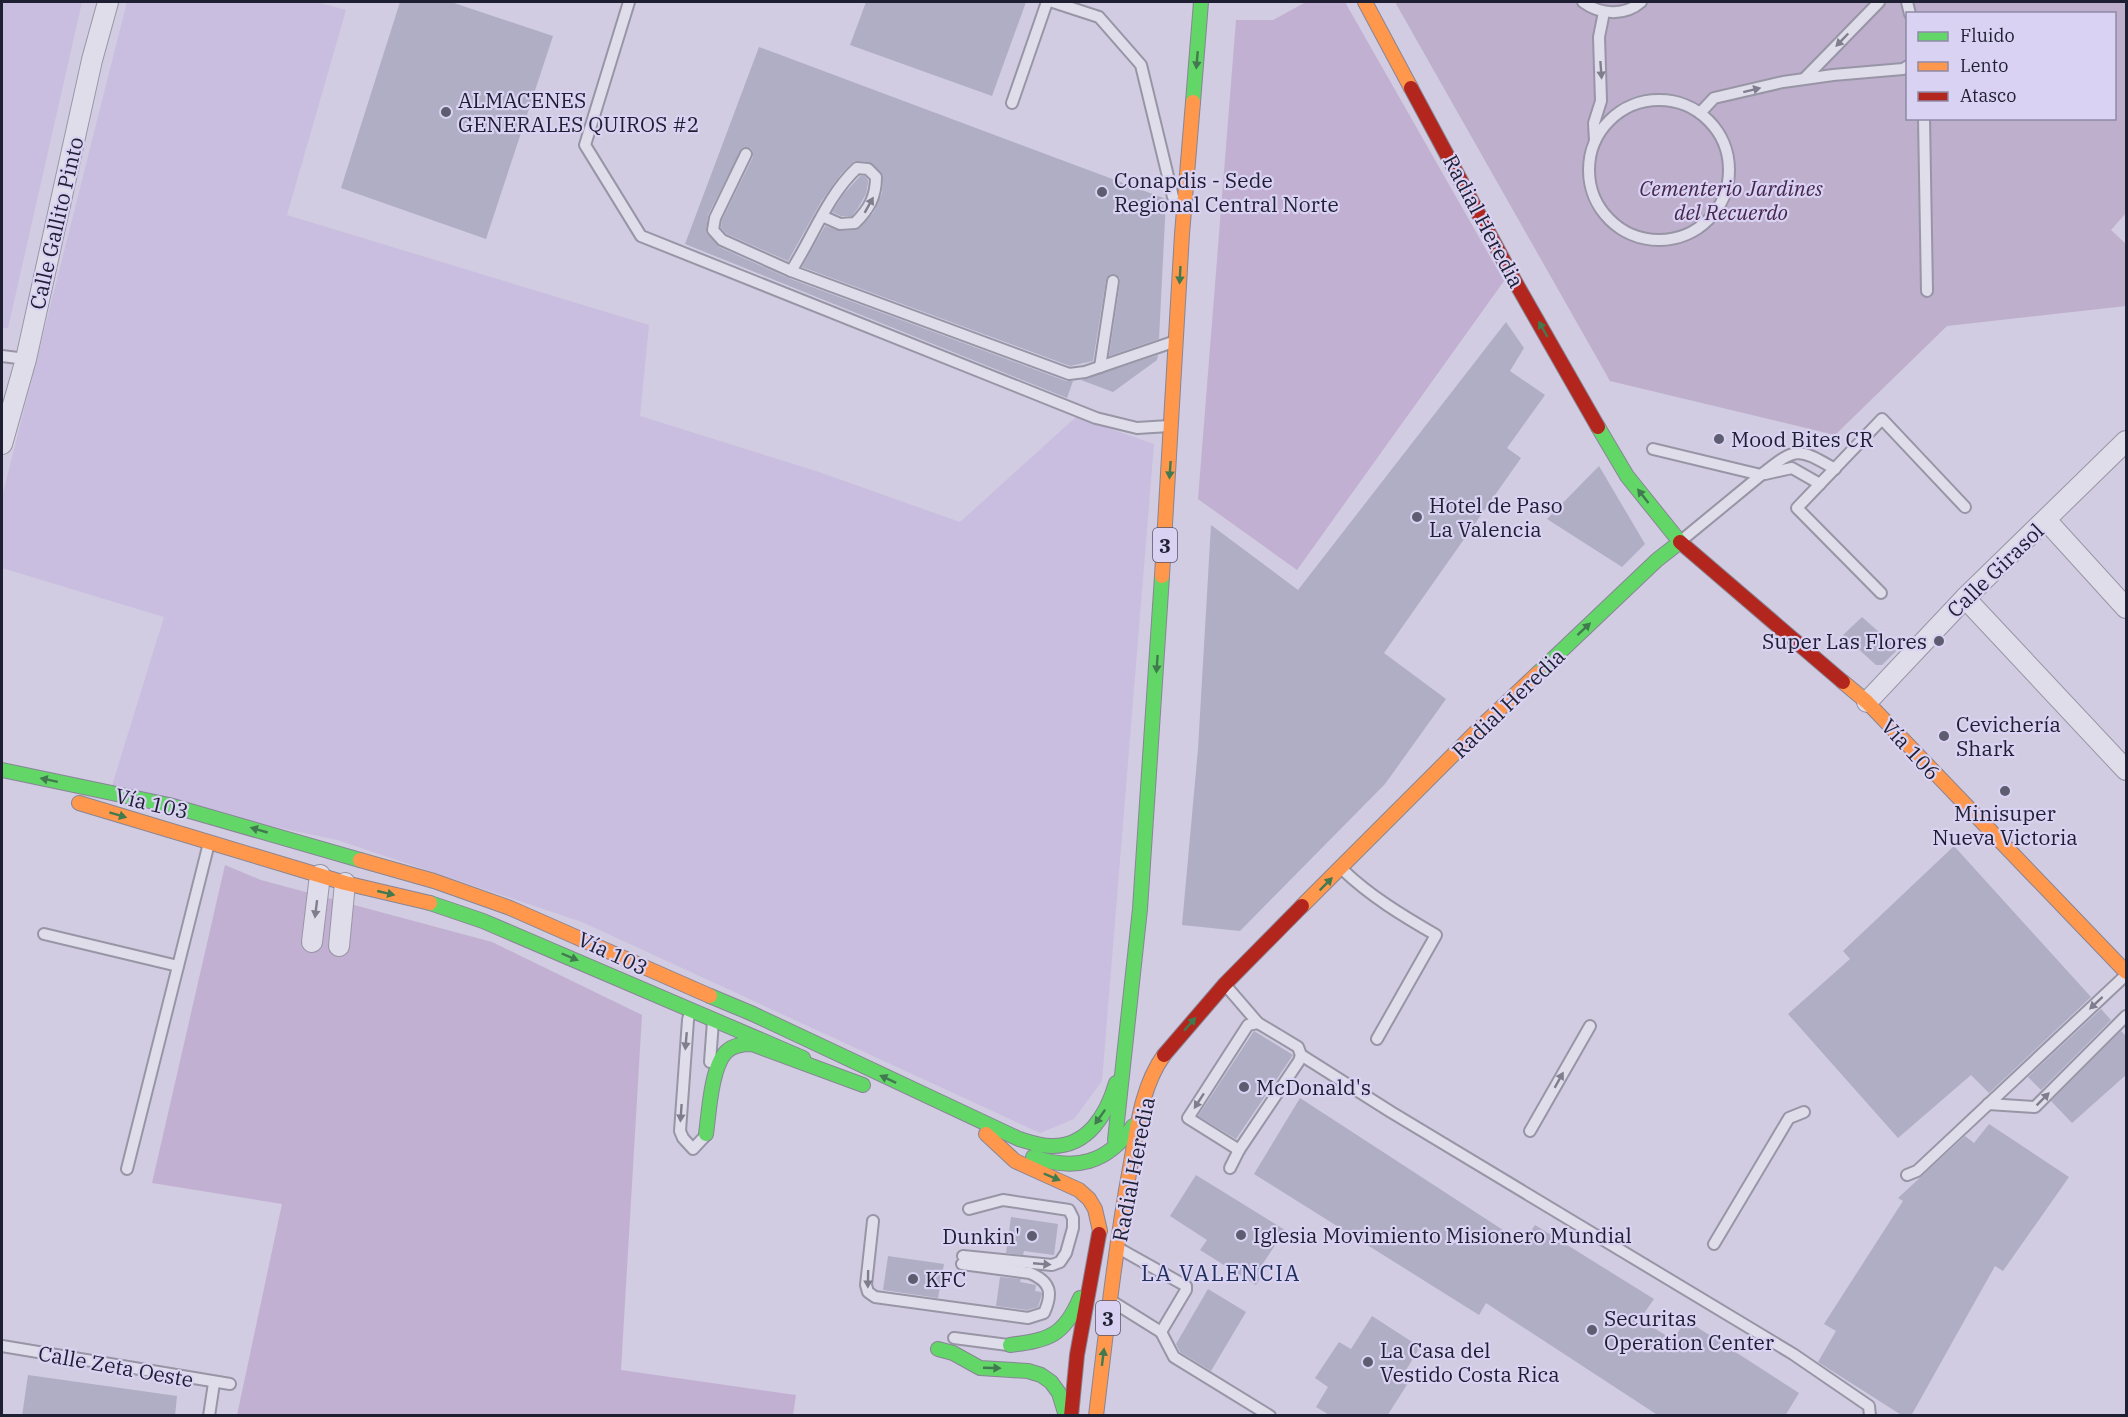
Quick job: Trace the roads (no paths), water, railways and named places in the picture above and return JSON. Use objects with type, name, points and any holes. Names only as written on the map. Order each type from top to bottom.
[{"type":"main road","name":"Radial Heredia","points":[[1113,1157],[1140,909],[1173,426],[1182,234],[1201,2]]},
{"type":"main road","points":[[1352,2],[1453,184],[1508,266]]},
{"type":"main road","name":"Radial Heredia","points":[[1096,1416],[1120,1221],[1140,1112],[1162,1057],[1225,984],[1488,720],[1657,560],[1680,542],[1627,476],[1508,266],[1365,2]]},
{"type":"main road","name":"Vía 106","points":[[1680,542],[1867,702],[2127,973]]},
{"type":"main road","name":"Vía 103","points":[[2,770],[169,805],[434,881],[510,908],[675,982],[753,1014],[1019,1139],[1056,1146],[1069,1144],[1081,1138],[1102,1118],[1116,1087],[1129,1022]]},
{"type":"main road","points":[[2,782],[36,791]]},
{"type":"main road","points":[[74,785],[222,833],[322,858],[334,875],[348,867],[367,870],[482,907],[637,975],[675,982],[707,1005],[712,1012],[713,1021]]},
{"type":"main road","name":"Vía 103","points":[[67,800],[209,843],[334,875],[483,921],[877,1089],[752,1044],[743,1043],[735,1046],[722,1058],[706,1134]]},
{"type":"main road","points":[[1140,909],[1143,1007]]},
{"type":"main road","points":[[690,1011],[707,1005],[730,1007],[753,1014]]},
{"type":"main road","points":[[1158,1034],[1175,1041]]},
{"type":"main road","points":[[896,1096],[921,1104],[1036,1158],[1053,1163],[1078,1164],[1113,1157],[1140,1112]]},
{"type":"main road","points":[[986,1134],[1015,1161],[1079,1190],[1089,1198],[1095,1209],[1100,1232]]},
{"type":"main road","name":"Radial Heredia","points":[[1071,1416],[1071,1354],[1094,1264],[1106,1197]]},
{"type":"main road","points":[[1010,1345],[1050,1339],[1059,1332],[1074,1313],[1094,1264]]},
{"type":"main road","points":[[938,1349],[953,1353],[980,1368],[1028,1371],[1041,1375],[1051,1382],[1059,1393],[1066,1416]]},
{"type":"main road","points":[[1071,1354],[1086,1369],[1088,1377],[1083,1416]]},
{"type":"street","name":"Calle Gallito Pinto","points":[[2,444],[26,359],[92,60],[108,2]]},
{"type":"street","name":"Calle Girasol","points":[[1867,702],[1965,598],[2126,443]]},
{"type":"street","points":[[2046,520],[2127,608]]},
{"type":"street","points":[[1965,598],[2127,771]]},
{"type":"street","points":[[312,942],[334,875]]},
{"type":"street","points":[[334,875],[339,946]]},
{"type":"lane","points":[[629,2],[585,145],[641,236],[1096,418],[1137,428],[1173,426]]},
{"type":"lane","points":[[1012,103],[1047,2]]},
{"type":"lane","points":[[1053,2],[1099,16],[1141,65],[1182,234]]},
{"type":"lane","points":[[1583,2],[1604,12],[1621,12],[1641,2]]},
{"type":"lane","points":[[1805,78],[1879,2]]},
{"type":"lane","points":[[1594,141],[1606,124],[1622,110],[1641,102],[1661,100],[1672,102],[1700,113],[1713,125],[1723,140],[1728,156],[1729,174],[1726,191],[1719,207],[1708,220],[1694,230],[1678,237],[1660,239],[1643,237],[1627,231],[1612,221],[1601,208],[1593,193],[1589,176],[1594,123],[1602,101],[1599,37],[1604,12]]},
{"type":"lane","points":[[1700,113],[1714,99],[1783,82],[1906,67]]},
{"type":"lane","points":[[1924,120],[1927,291]]},
{"type":"lane","points":[[746,154],[715,218],[713,230],[722,240],[791,271],[1069,374],[1100,367],[1177,341]]},
{"type":"lane","points":[[791,271],[822,216],[847,177],[857,168],[868,169],[876,177],[874,199],[869,209],[855,223],[840,224],[822,216]]},
{"type":"lane","points":[[1100,367],[1113,281]]},
{"type":"lane","points":[[2,356],[26,359]]},
{"type":"lane","points":[[1881,593],[1797,508],[1882,419],[1965,507]]},
{"type":"lane","points":[[1653,449],[1761,475],[1792,468],[1820,484]]},
{"type":"lane","points":[[1680,542],[1785,455],[1806,452],[1835,470]]},
{"type":"lane","points":[[127,1169],[209,843]]},
{"type":"lane","points":[[1342,869],[1359,885],[1436,936],[1377,1039]]},
{"type":"lane","points":[[44,934],[178,966]]},
{"type":"lane","points":[[1907,1175],[1917,1171],[2127,973]]},
{"type":"lane","points":[[1225,984],[1258,1023],[1298,1047],[1301,1055],[1391,1112],[1793,1354],[1869,1406],[1870,1416]]},
{"type":"lane","points":[[690,1011],[680,1131],[693,1149],[706,1134],[713,1021]]},
{"type":"lane","points":[[1988,1104],[2035,1107],[2127,1016]]},
{"type":"lane","points":[[1239,1150],[1188,1118],[1248,1025],[1258,1023]]},
{"type":"lane","points":[[1530,1131],[1590,1026]]},
{"type":"lane","points":[[1230,1168],[1239,1150],[1301,1055]]},
{"type":"lane","points":[[1714,1244],[1789,1118],[1804,1112]]},
{"type":"lane","points":[[873,1221],[866,1285],[868,1292],[875,1297],[1018,1317],[1036,1317],[1044,1313],[1050,1296],[1048,1288],[1038,1276],[963,1260],[1052,1265],[1060,1262],[1066,1253],[1073,1228],[1073,1218],[1069,1210],[1055,1206],[1003,1200],[969,1209]]},
{"type":"lane","points":[[1118,1248],[1186,1286],[1186,1290],[1161,1332]]},
{"type":"lane","points":[[1110,1300],[1161,1332],[1174,1357],[1270,1416]]},
{"type":"lane","points":[[954,1338],[1044,1350]]},
{"type":"lane","name":"Calle Zeta Oeste","points":[[2,1346],[230,1384]]},
{"type":"lane","points":[[209,1416],[214,1383]]},
{"type":"place","name":"ALMACENES GENERALES QUIROS #2","points":[[446,112]]},
{"type":"place","name":"Conapdis - Sede Regional Central Norte","points":[[1102,192]]},
{"type":"place","name":"Mood Bites CR","points":[[1719,439]]},
{"type":"place","name":"Hotel de Paso La Valencia","points":[[1417,517]]},
{"type":"place","name":"Super Las Flores","points":[[1939,641]]},
{"type":"place","name":"Cevichería Shark","points":[[1944,736]]},
{"type":"place","name":"Minisuper Nueva Victoria","points":[[2005,791]]},
{"type":"place","name":"McDonald's","points":[[1244,1087]]},
{"type":"place","name":"Iglesia Movimiento Misionero Mundial","points":[[1241,1235]]},
{"type":"place","name":"Dunkin'","points":[[1032,1236]]},
{"type":"place","name":"KFC","points":[[913,1279]]},
{"type":"place","name":"Securitas Operation Center","points":[[1592,1330]]},
{"type":"place","name":"La Casa del Vestido Costa Rica","points":[[1368,1362]]},
{"type":"district","name":"LA VALENCIA","points":[[1221,1272]]},
{"type":"park label","name":"Cementerio Jardines del Recuerdo","points":[[1731,200]]}]
